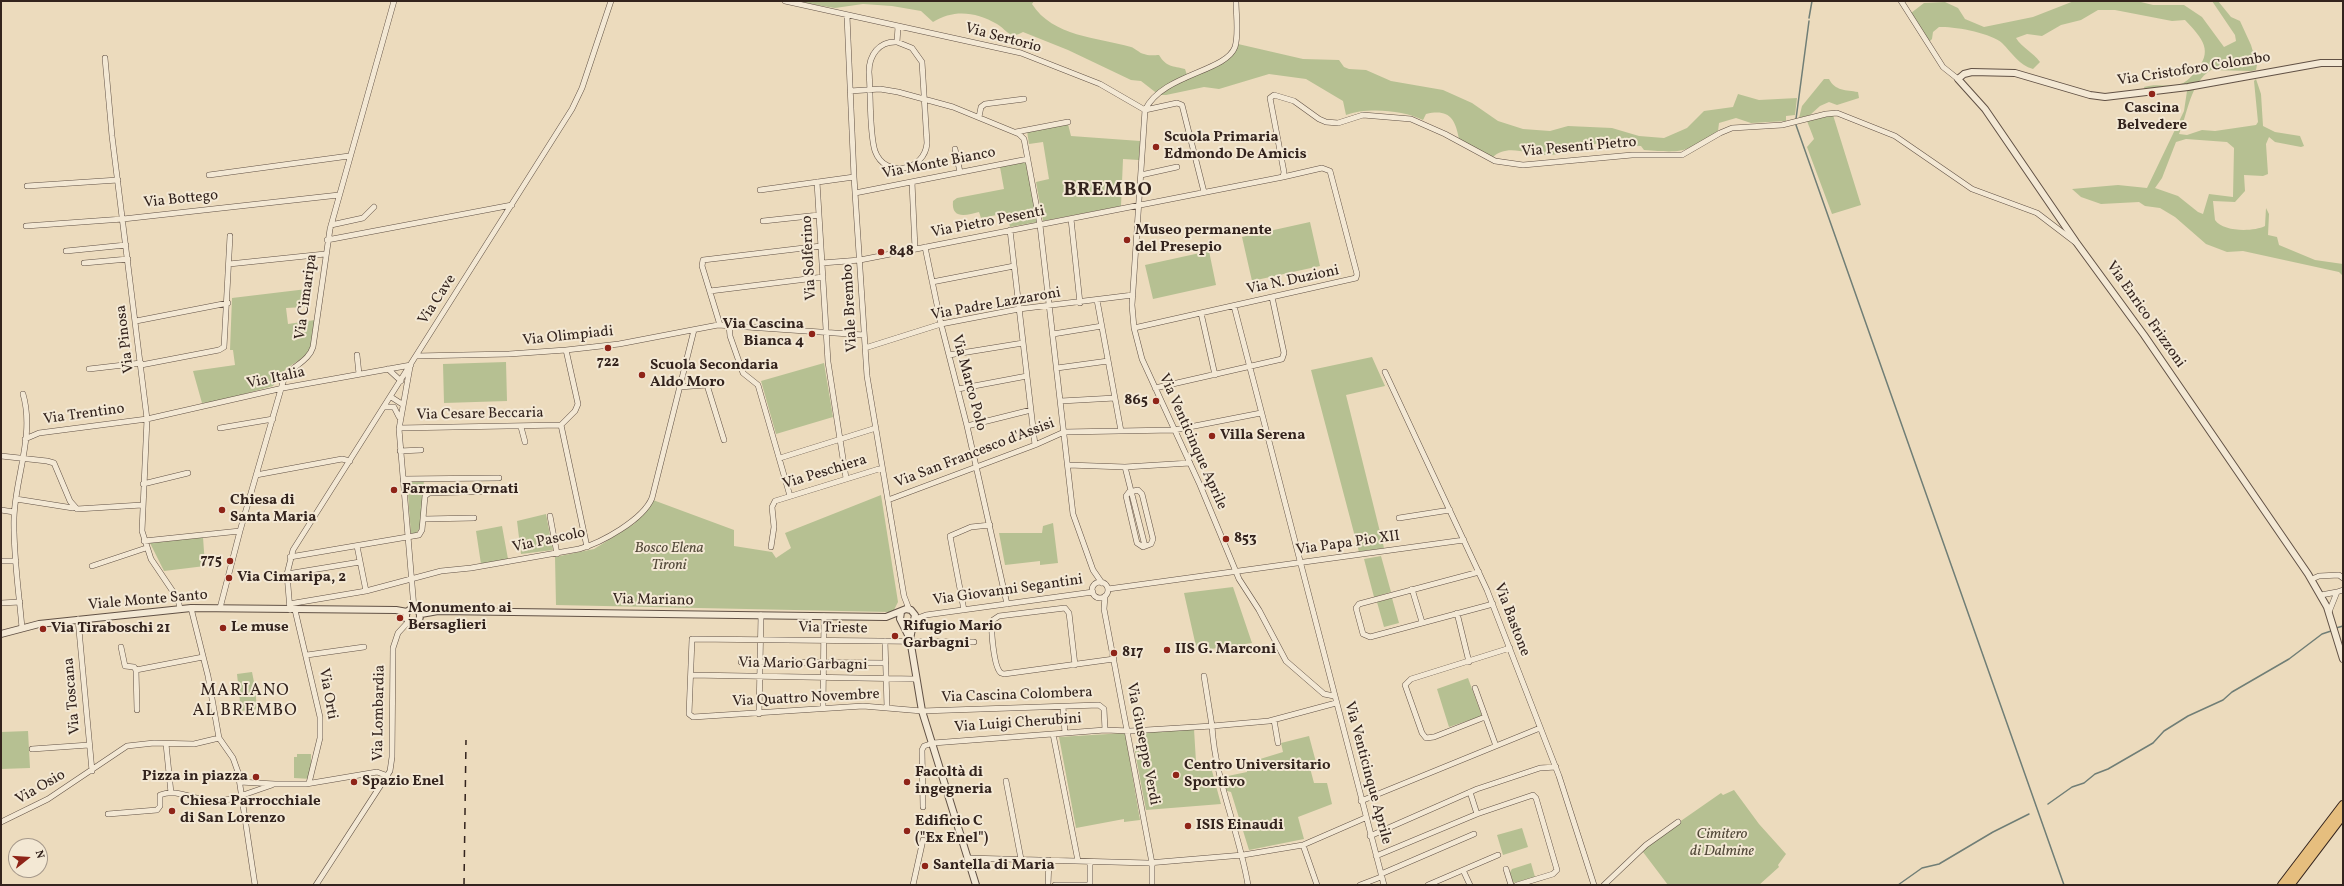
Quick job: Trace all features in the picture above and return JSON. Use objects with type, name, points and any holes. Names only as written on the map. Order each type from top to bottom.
[{"type":"highway","points":[[2282,885],[2343,805]]},
{"type":"highway","points":[[2290,885],[2343,815]]},
{"type":"street","name":"Via Cimaripa","points":[[220,608],[240,531],[281,389],[288,371],[308,357],[313,349],[325,254],[331,225],[349,156],[394,1]]},
{"type":"street","name":"Via Cave","points":[[292,608],[287,574],[290,557],[578,99],[611,1]]},
{"type":"street","name":"Via Sertorio","points":[[785,1],[846,16],[1025,54],[1100,84],[1145,110]]},
{"type":"street","points":[[1145,110],[1153,97],[1162,89],[1218,62],[1231,53],[1236,42],[1236,1]]},
{"type":"street","name":"Via Enrico Frizzoni","points":[[1901,1],[1944,67],[1958,79],[1985,109],[2076,242],[2144,334],[2312,579],[2329,612],[2343,659]]},
{"type":"street","name":"Viale Brembo","points":[[846,16],[854,177],[868,386],[904,596],[911,610]]},
{"type":"street","points":[[897,42],[898,27]]},
{"type":"street","points":[[897,42],[912,48],[920,56],[923,69],[927,141],[925,152],[913,165],[898,169],[883,162],[875,150],[870,90],[869,68],[873,55],[884,44],[897,42]]},
{"type":"street","name":"Via Pinosa","points":[[106,58],[118,180],[147,419],[142,506],[144,541],[156,568],[178,599],[180,609]]},
{"type":"street","name":"Via Cristoforo Colombo","points":[[1958,79],[1970,73],[2010,73],[2026,75],[2092,96],[2108,97],[2188,87],[2321,62],[2343,63]]},
{"type":"street","points":[[850,92],[890,90],[925,99],[953,107],[979,117],[1015,132],[1024,139],[1040,225],[1075,521],[1093,570],[1102,583],[1108,589],[1235,571]]},
{"type":"street","name":"Via Pesenti Pietro","points":[[1283,176],[1270,98],[1274,95],[1297,102],[1319,120],[1326,122],[1339,122],[1363,115],[1411,119],[1439,131],[1493,160],[1519,165],[1554,164],[1632,155],[1682,155],[1720,133],[1737,127],[1782,125],[1826,114],[1841,114],[1895,136],[1972,189],[2039,214],[2076,242]]},
{"type":"street","points":[[979,117],[981,107],[985,104],[1024,99]]},
{"type":"street","points":[[1145,110],[1177,103],[1182,105],[1204,192]]},
{"type":"street","name":"Via Venticinque Aprile","points":[[1145,110],[1133,295],[1134,328],[1141,355],[1190,463],[1235,571],[1259,610],[1284,660],[1324,694],[1334,696],[1365,818],[1384,885]]},
{"type":"street","points":[[1015,132],[1068,122]]},
{"type":"street","points":[[955,149],[960,172]]},
{"type":"street","points":[[209,176],[349,156]]},
{"type":"street","name":"Via Monte Bianco","points":[[855,193],[1028,159]]},
{"type":"street","points":[[1141,175],[1177,167]]},
{"type":"street","name":"Via Pietro Pesenti","points":[[822,263],[860,260],[1322,168],[1330,171],[1357,275],[1356,278]]},
{"type":"street","points":[[760,190],[854,177]]},
{"type":"street","points":[[27,186],[118,180]]},
{"type":"street","name":"Via Solferino","points":[[817,182],[828,362],[846,478]]},
{"type":"street","points":[[912,182],[915,249]]},
{"type":"street","name":"Via Bottego","points":[[26,226],[123,219],[339,195]]},
{"type":"street","points":[[328,240],[512,205]]},
{"type":"street","points":[[331,225],[364,218],[374,207]]},
{"type":"street","points":[[762,221],[819,215]]},
{"type":"street","points":[[1071,218],[1080,303]]},
{"type":"street","points":[[1010,230],[1035,445]]},
{"type":"street","points":[[89,369],[141,364],[223,348],[226,342],[230,236]]},
{"type":"street","points":[[66,251],[126,245]]},
{"type":"street","points":[[720,325],[702,265],[703,260],[821,246]]},
{"type":"street","name":"Via Marco Polo","points":[[925,247],[941,324],[977,467],[1007,604]]},
{"type":"street","points":[[229,264],[325,254]]},
{"type":"street","points":[[84,263],[128,259]]},
{"type":"street","points":[[932,282],[1014,266]]},
{"type":"street","points":[[710,291],[823,277]]},
{"type":"street","name":"Via N. Duzioni","points":[[1134,328],[1356,278]]},
{"type":"street","name":"Via Padre Lazzaroni","points":[[865,348],[941,324],[1019,310],[1133,295]]},
{"type":"street","points":[[1155,388],[1281,359],[1284,356],[1272,297]]},
{"type":"street","points":[[1097,300],[1122,431]]},
{"type":"street","points":[[136,320],[228,304]]},
{"type":"street","points":[[1234,306],[1334,696]]},
{"type":"street","points":[[1201,313],[1215,375]]},
{"type":"street","name":"Via Olimpiadi","points":[[416,356],[566,350],[619,344],[720,325],[864,334]]},
{"type":"street","points":[[729,326],[730,336],[743,372],[758,385],[790,496]]},
{"type":"street","points":[[1053,334],[1102,326]]},
{"type":"street","name":"Via Pascolo","points":[[292,608],[366,591],[441,571],[471,568],[557,554],[587,547],[623,527],[648,507],[694,330]]},
{"type":"street","points":[[949,355],[1023,343]]},
{"type":"street","points":[[566,350],[578,405],[575,412],[561,425],[587,547]]},
{"type":"street","points":[[357,355],[359,374]]},
{"type":"street","points":[[1057,368],[1108,361]]},
{"type":"street","points":[[410,366],[402,404],[399,428],[410,579],[414,608],[420,614]]},
{"type":"street","name":"Via Italia","points":[[147,419],[281,389],[410,366]]},
{"type":"street","points":[[388,369],[401,381]]},
{"type":"street","name":"Via Bastone","points":[[1385,372],[1493,604],[1556,767],[1594,885]]},
{"type":"street","points":[[958,389],[1027,376]]},
{"type":"street","points":[[679,387],[707,385],[724,440]]},
{"type":"street","points":[[22,628],[16,561],[14,512],[26,439],[23,394]]},
{"type":"street","points":[[391,397],[402,404]]},
{"type":"street","points":[[1061,400],[1115,398]]},
{"type":"street","points":[[385,407],[394,407],[400,419]]},
{"type":"street","points":[[967,426],[1031,410]]},
{"type":"street","name":"Via San Francesco d'Assisi","points":[[888,500],[1035,445],[1064,432],[1174,430],[1261,413]]},
{"type":"street","name":"Via Trentino","points":[[26,439],[37,434],[147,419]]},
{"type":"street","points":[[220,428],[273,419]]},
{"type":"street","name":"Via Cesare Beccaria","points":[[399,428],[521,427],[561,425]]},
{"type":"street","points":[[521,427],[525,442]]},
{"type":"street","points":[[780,458],[876,428]]},
{"type":"street","points":[[400,451],[421,450]]},
{"type":"street","points":[[1,456],[48,461],[54,464],[73,508]]},
{"type":"street","points":[[256,475],[342,458],[350,461]]},
{"type":"street","points":[[1068,465],[1126,466],[1190,463]]},
{"type":"street","points":[[1126,466],[1131,491],[1145,546],[1151,544],[1153,539],[1142,494],[1138,490],[1131,491]]},
{"type":"street","name":"Via Peschiera","points":[[771,547],[774,528],[773,504],[776,500],[882,468]]},
{"type":"street","points":[[143,484],[188,473]]},
{"type":"street","points":[[402,479],[499,478]]},
{"type":"street","points":[[290,557],[407,538],[420,534],[424,519],[425,498],[428,494],[495,491]]},
{"type":"street","points":[[16,499],[80,510],[142,506]]},
{"type":"street","points":[[1,510],[14,512]]},
{"type":"street","points":[[1399,518],[1450,510]]},
{"type":"street","points":[[550,516],[557,554]]},
{"type":"street","points":[[424,519],[474,518]]},
{"type":"street","points":[[964,610],[950,538],[953,533],[969,528],[990,526]]},
{"type":"street","points":[[144,541],[240,531]]},
{"type":"street","name":"Via Papa Pio XII","points":[[1235,571],[1300,564],[1464,540]]},
{"type":"street","points":[[357,546],[366,591]]},
{"type":"street","points":[[92,566],[146,548]]},
{"type":"street","points":[[1,561],[16,561]]},
{"type":"street","points":[[287,574],[360,562]]},
{"type":"street","points":[[1093,570],[1093,589]]},
{"type":"street","points":[[1479,572],[1412,589],[1358,605],[1356,608],[1363,633],[1370,637],[1493,604]]},
{"type":"street","points":[[2312,579],[2319,576],[2339,575],[2343,578]]},
{"type":"street","name":"Via Giovanni Segantini","points":[[914,620],[926,615],[1007,604],[1093,589],[1102,583]]},
{"type":"street","name":"Via Giuseppe Verdi","points":[[1093,589],[1104,608]]},
{"type":"street","name":"Via Giuseppe Verdi","points":[[1108,589],[1105,596],[1104,608],[1152,863],[1152,885]]},
{"type":"street","points":[[1412,589],[1422,622]]},
{"type":"street","points":[[2321,595],[2343,590]]},
{"type":"street","points":[[2329,612],[2337,592]]},
{"type":"street","name":"Viale Brembo","points":[[901,612],[904,596]]},
{"type":"street","points":[[1098,598],[1105,596]]},
{"type":"street","points":[[1,603],[20,602]]},
{"type":"street","points":[[191,608],[214,708],[219,738],[235,762],[240,782],[255,885]]},
{"type":"street","name":"Viale Monte Santo","points":[[1,634],[22,628],[78,619],[191,608],[292,608],[316,610],[396,610],[407,612]]},
{"type":"street","name":"Via Orti","points":[[292,608],[307,655],[320,711],[321,731],[309,783]]},
{"type":"street","points":[[408,621],[407,612],[414,608]]},
{"type":"street","points":[[1075,664],[1068,612],[1065,608],[999,616],[993,620],[991,626],[996,665],[1000,673],[1075,664],[1114,659]]},
{"type":"street","points":[[910,640],[914,620],[911,610]]},
{"type":"street","name":"Via Giovanni Segantini","points":[[911,610],[926,615]]},
{"type":"street","name":"Via Mariano","points":[[408,621],[417,622],[420,614],[438,611],[886,617],[911,610]]},
{"type":"street","points":[[901,612],[899,617],[910,640],[915,679],[922,711],[976,885]]},
{"type":"street","points":[[1457,613],[1469,662]]},
{"type":"street","points":[[759,714],[761,615]]},
{"type":"street","points":[[823,708],[824,616]]},
{"type":"street","name":"Via Mariano","points":[[886,617],[902,623]]},
{"type":"street","name":"Via Toscana","points":[[78,619],[92,771]]},
{"type":"street","points":[[902,623],[914,620]]},
{"type":"street","name":"Via Lombardia","points":[[316,885],[388,776],[392,757],[393,648],[398,633],[408,621]]},
{"type":"street","name":"Via Trieste","points":[[691,675],[692,639],[824,641],[910,640],[974,642]]},
{"type":"street","points":[[886,641],[887,707]]},
{"type":"street","points":[[121,647],[125,666],[134,667],[136,670],[203,657]]},
{"type":"street","points":[[307,655],[364,647]]},
{"type":"street","points":[[1485,717],[1434,737],[1426,738],[1422,733],[1405,690],[1406,683],[1410,680],[1510,648]]},
{"type":"street","points":[[741,662],[886,664]]},
{"type":"street","points":[[136,670],[137,710]]},
{"type":"street","name":"Via Mario Garbagni","points":[[691,675],[915,679]]},
{"type":"street","name":"Via Quattro Novembre","points":[[691,675],[690,716],[759,714],[863,706],[922,711]]},
{"type":"street","points":[[1204,676],[1216,761],[1242,855],[1248,885]]},
{"type":"street","points":[[1475,688],[1496,746]]},
{"type":"street","points":[[1105,730],[1127,731],[1212,726],[1274,720],[1336,703]]},
{"type":"street","name":"Via Cascina Colombera","points":[[922,711],[1101,706],[1104,710],[1105,730]]},
{"type":"street","points":[[1063,707],[1065,733]]},
{"type":"street","points":[[1274,720],[1278,743]]},
{"type":"street","points":[[1361,801],[1540,728]]},
{"type":"street","name":"Via Luigi Cherubini","points":[[933,743],[1105,730]]},
{"type":"street","points":[[1053,734],[1078,861]]},
{"type":"street","name":"Via Osio","points":[[1,822],[48,799],[92,771],[115,753],[129,746],[194,744],[219,738]]},
{"type":"street","points":[[923,806],[922,750],[924,746],[933,743]]},
{"type":"street","points":[[166,744],[170,793]]},
{"type":"street","points":[[32,749],[89,745]]},
{"type":"street","points":[[1370,836],[1470,792],[1540,768],[1556,767]]},
{"type":"street","points":[[240,782],[275,784],[309,783],[377,772],[388,776]]},
{"type":"street","points":[[1006,781],[1021,859]]},
{"type":"street","points":[[259,783],[260,790]]},
{"type":"street","points":[[108,814],[157,810],[160,806],[160,795],[170,793],[206,800],[243,797],[275,784]]},
{"type":"street","points":[[1470,792],[1477,814]]},
{"type":"street","points":[[1376,856],[1477,814],[1531,795],[1536,797],[1557,870],[1553,874],[1516,885]]},
{"type":"street","points":[[967,858],[1152,863],[1242,855],[1303,845],[1365,818]]},
{"type":"street","points":[[1604,885],[1646,845],[1678,822]]},
{"type":"street","points":[[1360,885],[1474,834]]},
{"type":"street","points":[[913,885],[923,840]]},
{"type":"street","points":[[1303,845],[1317,885]]},
{"type":"street","points":[[1428,885],[1498,855]]},
{"type":"street","points":[[1048,860],[1048,885]]},
{"type":"street","points":[[1056,885],[1090,885],[1090,862]]},
{"type":"street","points":[[1506,869],[1511,885]]},
{"type":"street","points":[[1463,870],[1470,885]]},
{"type":"green space","points":[[791,1],[1034,1],[1032,4],[1041,15],[1064,29],[1090,38],[1131,47],[1146,55],[1159,55],[1167,64],[1185,69],[1188,78],[1218,65],[1238,44],[1303,59],[1339,60],[1344,67],[1349,69],[1366,70],[1391,81],[1443,90],[1472,103],[1498,121],[1523,129],[1550,131],[1568,126],[1612,128],[1639,136],[1664,138],[1687,128],[1704,111],[1733,107],[1738,94],[1759,100],[1797,98],[1795,115],[1786,116],[1786,121],[1751,123],[1736,118],[1719,123],[1718,131],[1698,144],[1683,150],[1644,150],[1641,146],[1616,145],[1615,140],[1553,155],[1510,150],[1504,151],[1492,158],[1459,139],[1453,120],[1445,114],[1426,114],[1423,120],[1405,114],[1374,110],[1346,115],[1343,101],[1306,79],[1269,74],[1219,89],[1204,87],[1166,95],[1159,95],[1141,81],[1131,80],[1068,50],[1023,32],[1012,35],[997,24],[981,17],[957,14],[949,15],[933,22],[921,11],[892,6],[863,4],[835,8]]},
{"type":"green space","points":[[2074,1],[2137,1],[2153,5],[2184,5],[2202,17],[2224,47],[2236,41],[2235,35],[2212,1],[2218,1],[2231,17],[2240,21],[2251,45],[2257,65],[2256,70],[2211,70],[2198,83],[2194,90],[2179,134],[2187,135],[2202,130],[2215,131],[2256,125],[2258,122],[2254,81],[2256,79],[2261,94],[2263,126],[2275,132],[2300,136],[2304,146],[2301,147],[2275,142],[2269,137],[2266,144],[2268,174],[2263,176],[2244,175],[2245,191],[2235,202],[2213,201],[2215,220],[2224,227],[2231,229],[2246,230],[2260,228],[2265,226],[2266,208],[2269,214],[2268,235],[2277,237],[2279,245],[2315,260],[2343,264],[2343,276],[2339,272],[2243,251],[2227,252],[2206,244],[2175,217],[2160,208],[2145,206],[2139,202],[2101,204],[2081,197],[2072,189],[2118,185],[2147,188],[2184,111],[2187,91],[2181,90],[2147,95],[2144,87],[2153,85],[2178,85],[2183,83],[2190,78],[2201,65],[2204,58],[2205,51],[2201,39],[2185,20],[2172,21],[2115,10],[2098,10],[2081,20],[2061,25],[2042,36],[2027,34],[2016,38],[2021,45],[2034,55],[2040,62],[2033,69],[2020,62],[1997,39],[1981,33],[1939,27],[1933,32],[1932,39],[1928,43],[1911,13],[1924,3],[1945,2],[1958,8],[1965,19],[1984,27],[2033,17]],"holes":[[[2186,139],[2227,142],[2234,148],[2233,197],[2209,194],[2203,214],[2198,212],[2178,196],[2155,188],[2162,178],[2176,142]]]},
{"type":"green space","points":[[1824,79],[1829,79],[1834,86],[1838,88],[1858,92],[1859,98],[1837,105],[1829,102],[1820,106],[1810,115],[1799,118],[1802,106]]},
{"type":"green space","points":[[1833,115],[1861,205],[1832,214],[1807,147],[1814,139],[1807,121]]},
{"type":"green space","points":[[1068,124],[1071,136],[1140,141],[1139,160],[1123,159],[1121,206],[1043,221],[1036,182],[1049,179],[1043,142],[1029,144],[1027,131]]},
{"type":"green space","points":[[1026,162],[1037,222],[1010,227],[1007,213],[981,218],[979,212],[965,215],[957,214],[953,207],[953,201],[957,198],[1004,189],[1000,167]]},
{"type":"green space","points":[[1310,222],[1320,266],[1252,281],[1242,237]]},
{"type":"green space","points":[[1209,251],[1216,285],[1153,299],[1145,265]]},
{"type":"green space","points":[[307,289],[305,307],[286,308],[288,324],[315,320],[312,347],[306,355],[286,369],[273,386],[212,403],[202,403],[193,371],[235,365],[233,350],[230,350],[232,298]]},
{"type":"green space","points":[[1372,357],[1385,386],[1346,395],[1384,548],[1359,552],[1311,370]]},
{"type":"green space","points":[[506,362],[507,401],[444,403],[443,364]]},
{"type":"green space","points":[[824,363],[833,417],[776,434],[761,381]]},
{"type":"green space","points":[[424,480],[420,528],[416,533],[411,535],[407,481]]},
{"type":"green space","name":"Bosco Elena Tironi","points":[[881,495],[898,602],[894,610],[889,612],[556,605],[555,557],[594,549],[634,524],[653,500],[734,530],[734,546],[772,552],[776,558],[791,548],[785,533]]},
{"type":"green space","points":[[546,514],[553,550],[521,554],[517,521]]},
{"type":"green space","points":[[1053,523],[1058,563],[1040,565],[1040,561],[1005,565],[999,533],[1042,533],[1043,526]]},
{"type":"green space","points":[[502,526],[508,559],[481,564],[476,531]]},
{"type":"green space","points":[[203,537],[205,566],[164,571],[150,543]]},
{"type":"green space","points":[[1381,556],[1391,592],[1374,597],[1364,559]]},
{"type":"green space","points":[[1233,587],[1252,643],[1197,651],[1184,593]]},
{"type":"green space","points":[[1392,598],[1399,623],[1384,627],[1377,602]]},
{"type":"green space","points":[[252,672],[257,709],[241,711],[237,674]]},
{"type":"green space","points":[[1468,678],[1482,716],[1449,727],[1437,689]]},
{"type":"green space","name":"Centro Universitario Sportivo","points":[[1194,729],[1196,762],[1209,760],[1221,804],[1146,810],[1134,747],[1140,739],[1138,733]]},
{"type":"green space","points":[[28,731],[30,768],[1,769],[1,732]]},
{"type":"green space","points":[[1125,733],[1140,820],[1124,822],[1124,819],[1076,828],[1059,737]]},
{"type":"green space","points":[[1309,736],[1317,766],[1310,768],[1314,783],[1327,783],[1332,804],[1298,817],[1304,839],[1249,850],[1231,792],[1227,791],[1223,777],[1247,772],[1247,763],[1283,752],[1281,743]]},
{"type":"green space","points":[[297,754],[311,754],[311,779],[294,778],[294,757],[297,757]]},
{"type":"green space","name":"Cimitero di Dalmine","points":[[1734,790],[1759,824],[1786,854],[1778,865],[1779,867],[1759,885],[1668,885],[1643,852],[1652,841],[1721,793],[1723,795]]},
{"type":"green space","points":[[1522,828],[1528,847],[1503,855],[1497,835]]},
{"type":"green space","points":[[1531,863],[1535,877],[1513,883],[1510,872],[1512,869]]},
{"type":"waterway","points":[[1809,18],[1812,1]]},
{"type":"waterway","points":[[1796,119],[1809,21]]},
{"type":"waterway","points":[[1796,125],[2064,885]]},
{"type":"waterway","points":[[2336,628],[2343,626]]},
{"type":"waterway","points":[[2048,804],[2072,787],[2084,783],[2095,774],[2108,769],[2153,743],[2164,731],[2188,716],[2223,700],[2232,692],[2289,659],[2322,634],[2331,631]]},
{"type":"waterway","points":[[1898,885],[1922,868],[1939,864],[1993,832],[2029,814]]},
{"type":"railway","points":[[464,885],[466,740]]},
{"type":"place","name":"Cascina Belvedere","points":[[2152,94]]},
{"type":"place","name":"Scuola Primaria Edmondo De Amicis","points":[[1156,147]]},
{"type":"place","name":"Museo permanente del Presepio","points":[[1127,240]]},
{"type":"place","name":"848","points":[[881,252]]},
{"type":"place","name":"Via Cascina Bianca 4","points":[[812,334]]},
{"type":"place","name":"722","points":[[608,348]]},
{"type":"place","name":"Scuola Secondaria Aldo Moro","points":[[642,375]]},
{"type":"place","name":"865","points":[[1156,401]]},
{"type":"place","name":"Villa Serena","points":[[1212,436]]},
{"type":"place","name":"Farmacia Ornati","points":[[394,490]]},
{"type":"place","name":"Chiesa di Santa Maria","points":[[222,510]]},
{"type":"place","name":"853","points":[[1226,539]]},
{"type":"place","name":"775","points":[[230,561]]},
{"type":"place","name":"Via Cimaripa, 2","points":[[229,578]]},
{"type":"place","name":"Monumento ai Bersaglieri","points":[[400,618]]},
{"type":"place","name":"Le muse","points":[[223,628]]},
{"type":"place","name":"Via Tiraboschi 21","points":[[43,629]]},
{"type":"place","name":"Rifugio Mario Garbagni","points":[[895,636]]},
{"type":"place","name":"IIS G. Marconi","points":[[1167,650]]},
{"type":"place","name":"817","points":[[1114,653]]},
{"type":"place","name":"Centro Universitario Sportivo","points":[[1176,775]]},
{"type":"place","name":"Pizza in piazza","points":[[256,777]]},
{"type":"place","name":"Spazio Enel","points":[[354,782]]},
{"type":"place","name":"Facoltà di ingegneria","points":[[907,782]]},
{"type":"place","name":"Chiesa Parrocchiale di San Lorenzo","points":[[172,811]]},
{"type":"place","name":"ISIS Einaudi","points":[[1188,826]]},
{"type":"place","name":"Edificio C (\"Ex Enel\")","points":[[907,831]]},
{"type":"place","name":"Santella di Maria","points":[[925,866]]},
{"type":"district","name":"BREMBO","points":[[1108,192]]},
{"type":"district","name":"MARIANO AL BREMBO","points":[[245,702]]}]
